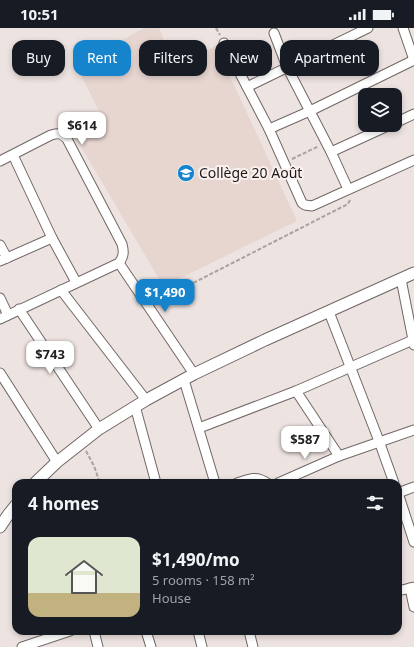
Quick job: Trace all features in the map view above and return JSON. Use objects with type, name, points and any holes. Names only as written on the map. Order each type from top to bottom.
[{"type":"street","points":[[343,40],[368,28]]},
{"type":"street","points":[[269,129],[310,111],[414,60],[403,28]]},
{"type":"street","points":[[274,33],[280,49]]},
{"type":"street","points":[[247,87],[280,70]]},
{"type":"street","points":[[241,76],[285,162],[302,203],[305,205],[312,206],[414,160]]},
{"type":"street","points":[[292,76],[331,152],[348,189]]},
{"type":"street","points":[[402,120],[414,114]]},
{"type":"street","points":[[331,152],[375,132]]},
{"type":"street","points":[[0,161],[51,134],[58,133],[63,135],[67,139],[124,250],[123,257],[119,263],[4,317],[0,298]]},
{"type":"street","points":[[13,155],[52,238],[76,282]]},
{"type":"street","points":[[0,245],[3,260],[52,238]]},
{"type":"street","points":[[119,263],[148,306],[189,377],[199,428],[215,479]]},
{"type":"street","points":[[39,479],[57,462],[99,429],[135,406],[189,377],[265,340],[414,273]]},
{"type":"street","points":[[199,428],[350,367],[413,344],[401,279]]},
{"type":"street","points":[[61,290],[146,400]]},
{"type":"street","points":[[19,309],[99,429]]},
{"type":"street","points":[[329,312],[393,479]]},
{"type":"street","points":[[0,373],[57,462]]},
{"type":"street","points":[[296,390],[340,456]]},
{"type":"street","points":[[135,406],[155,479]]},
{"type":"street","points":[[287,479],[340,456],[379,441],[414,430]]},
{"type":"street","points":[[250,479],[262,479]]},
{"type":"street","points":[[402,492],[414,487]]},
{"type":"street","points":[[402,504],[414,539]]},
{"type":"street","points":[[0,527],[12,510]]},
{"type":"street","points":[[402,590],[412,588],[414,607]]},
{"type":"street","points":[[22,647],[44,635]]},
{"type":"street","points":[[95,635],[98,647]]},
{"type":"street","points":[[147,635],[151,647]]},
{"type":"street","points":[[199,635],[202,647]]},
{"type":"street","points":[[250,635],[253,647]]},
{"type":"path","points":[[285,162],[326,144]]},
{"type":"path","points":[[148,306],[348,204],[350,198],[348,189]]},
{"type":"path","points":[[81,443],[94,466],[99,479]]},
{"type":"shaded area","name":"Collège 20 Août","points":[[144,28],[159,28],[164,40],[139,40],[139,76],[207,76],[207,51],[215,47],[215,76],[230,76],[297,221],[170,283],[159,279],[69,126],[100,113],[82,76],[131,76],[131,40],[122,40]]},
{"type":"place","name":"Collège 20 Août","points":[[186,173]]}]
